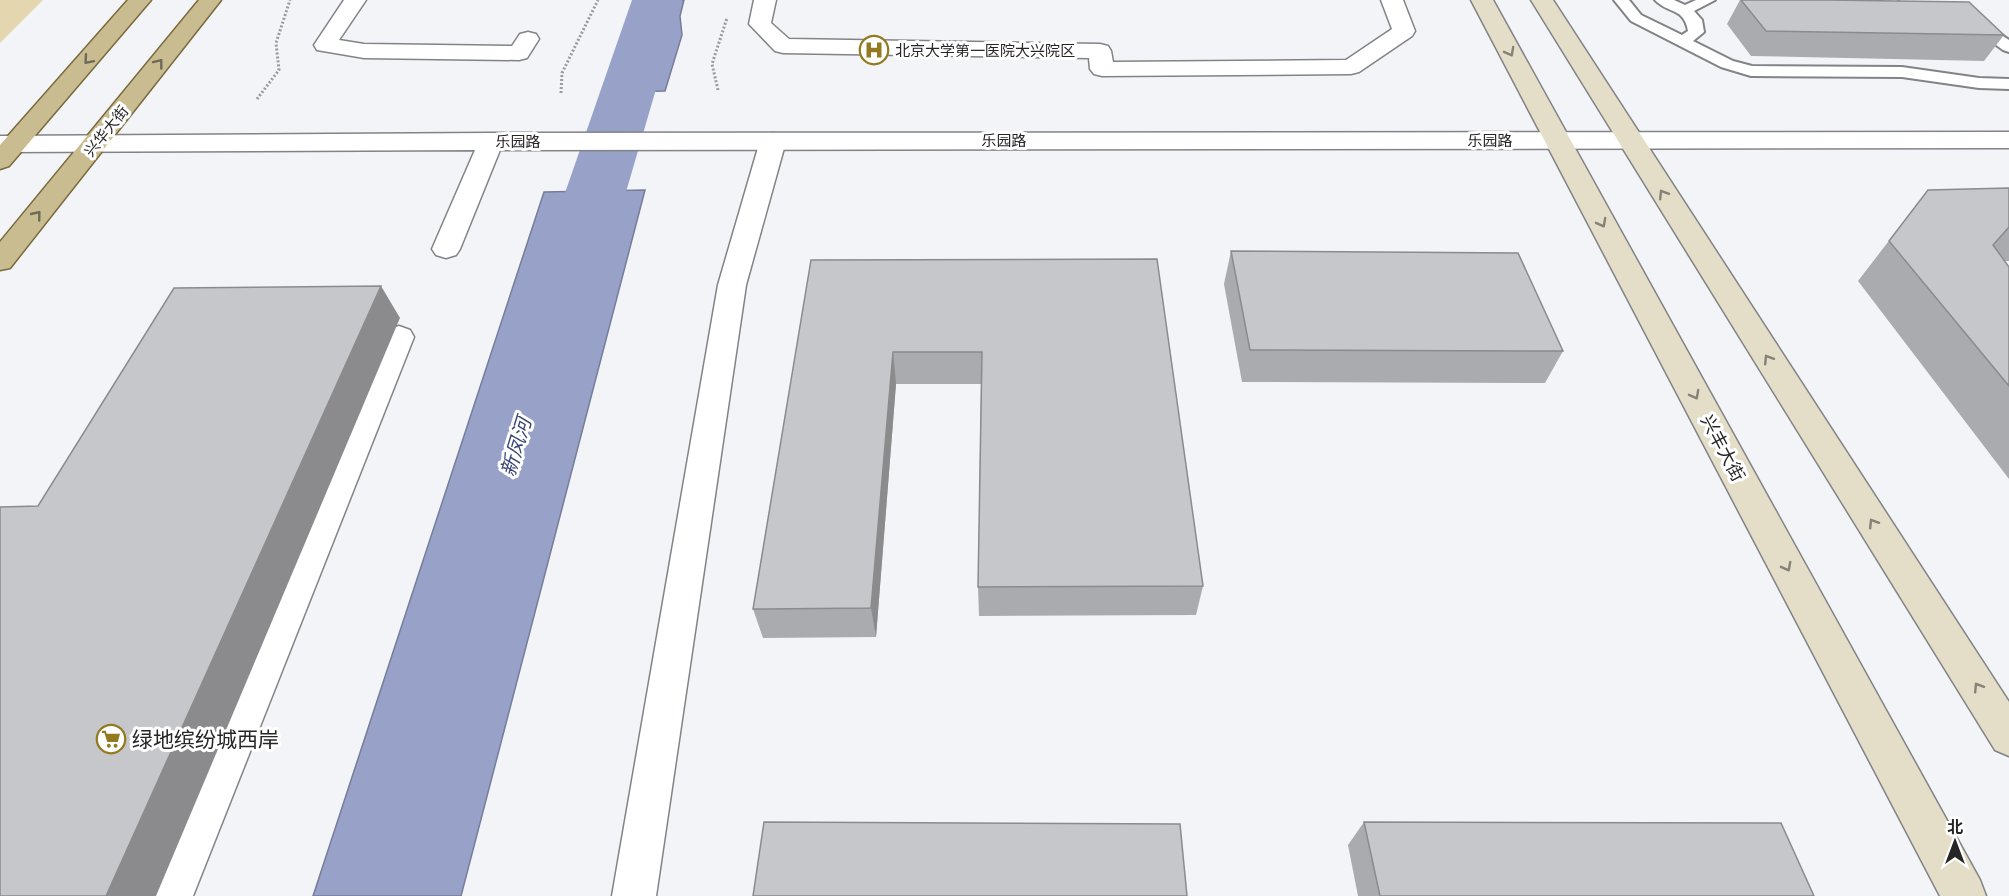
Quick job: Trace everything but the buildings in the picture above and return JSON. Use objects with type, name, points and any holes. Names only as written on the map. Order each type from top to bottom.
[{"type":"main road","points":[[5,150],[140,0]]},
{"type":"main road","name":"兴华大街","points":[[0,261],[210,0]]},
{"type":"main road","name":"兴丰大街","points":[[1482,0],[1964,896]]},
{"type":"main road","points":[[1542,0],[2009,737]]},
{"type":"street","points":[[355,0],[325,45],[364,51],[519,54],[528,39]]},
{"type":"street","points":[[765,0],[760,24],[783,46],[1100,51],[1102,69],[1351,67],[1404,31],[1392,0]]},
{"type":"street","name":"乐园路","points":[[5,150],[96,142],[2009,140]]},
{"type":"street","points":[[446,249],[491,141]]},
{"type":"street","points":[[634,896],[732,285],[773,141]]},
{"type":"street","points":[[171,896],[399,337]]},
{"type":"lane","points":[[1621,0],[1636,18],[1727,64],[1751,71],[1902,72],[1979,83],[2009,84]]},
{"type":"lane","points":[[1662,0],[1685,10],[1694,20],[1696,32],[1682,42]]},
{"type":"lane","points":[[1685,10],[1708,0]]},
{"type":"lane","points":[[1801,0],[1828,4],[1891,0]]},
{"type":"lane","points":[[1959,11],[2009,47]]},
{"type":"path","points":[[257,99],[279,70],[276,42],[290,0]]},
{"type":"path","points":[[561,93],[562,73],[598,0]]},
{"type":"path","points":[[718,90],[712,64],[730,9]]},
{"type":"shaded area","points":[[0,0],[43,0],[0,43]]},
{"type":"water","points":[[647,0],[684,0],[680,16],[682,35],[665,91],[618,92],[624,78],[626,57]]},
{"type":"water","points":[[645,190],[461,896],[313,896],[544,192]]},
{"type":"waterway","name":"新凤河","points":[[565,288],[657,0]]},
{"type":"place","name":"北京大学第一医院大兴院区","points":[[874,50]]},
{"type":"place","name":"绿地缤纷城西岸","points":[[111,739]]}]
